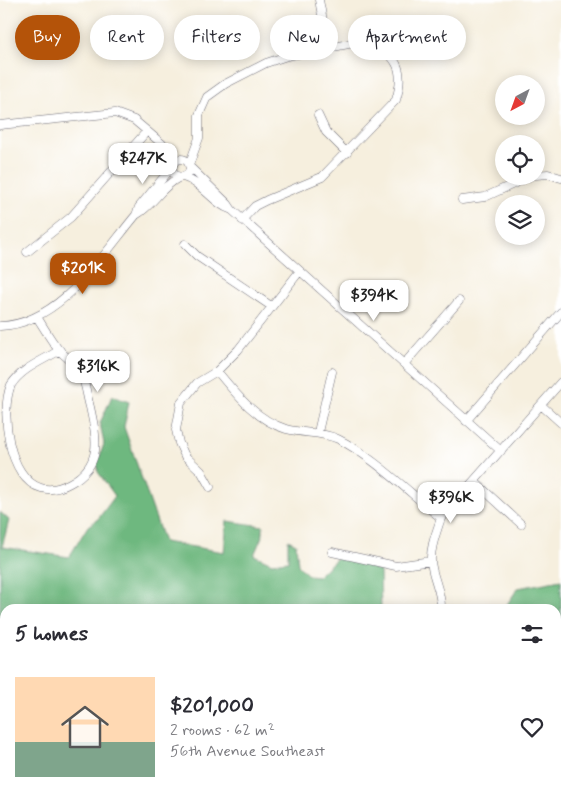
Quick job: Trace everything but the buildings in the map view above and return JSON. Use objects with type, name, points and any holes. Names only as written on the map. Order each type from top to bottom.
[{"type":"street","points":[[319,0],[322,15]]},
{"type":"street","points":[[242,220],[261,203],[322,177],[396,100],[401,72],[394,59],[384,48],[369,40],[338,45]]},
{"type":"street","points":[[0,326],[10,326],[38,317],[65,298],[136,215],[144,210],[161,189],[188,174],[193,150],[199,138],[199,115],[207,97],[225,84],[266,63],[277,60]]},
{"type":"street","points":[[0,125],[115,114],[134,120],[166,148],[173,151],[242,220],[501,451]]},
{"type":"street","points":[[318,116],[328,135],[346,153]]},
{"type":"street","points":[[27,252],[71,216],[147,131]]},
{"type":"street","points":[[166,148],[173,166],[173,172],[195,182],[225,208],[232,210]]},
{"type":"street","points":[[136,215],[139,206],[173,166],[193,150]]},
{"type":"street","points":[[545,174],[561,178]]},
{"type":"street","points":[[462,200],[485,197],[511,185]]},
{"type":"street","points":[[185,244],[197,256],[271,306]]},
{"type":"street","points":[[210,487],[201,471],[185,456],[179,443],[176,430],[177,415],[189,391],[217,371],[238,350],[271,306],[300,272]]},
{"type":"street","points":[[404,364],[459,301]]},
{"type":"street","points":[[466,421],[561,312]]},
{"type":"street","points":[[38,317],[49,338],[60,350],[81,373],[96,446],[92,464],[81,477],[52,490],[40,488],[28,482],[18,472],[2,432],[10,387],[23,371],[60,350]]},
{"type":"street","points":[[217,371],[248,407],[266,420],[285,428],[318,432],[338,439],[358,451],[441,518]]},
{"type":"street","points":[[318,432],[332,372]]},
{"type":"street","points":[[441,604],[431,561],[433,544],[441,518],[475,482],[561,382]]},
{"type":"street","points":[[541,405],[561,423]]},
{"type":"street","points":[[475,482],[521,524]]},
{"type":"street","points":[[332,552],[396,566],[431,561]]},
{"type":"green space","points":[[112,396],[129,402],[124,427],[164,542],[224,552],[227,521],[263,526],[263,534],[254,555],[272,563],[288,561],[288,540],[296,544],[298,565],[308,575],[318,576],[337,558],[349,558],[380,571],[381,604],[0,604],[0,512],[9,520],[2,547],[69,557],[88,526],[98,519],[115,496],[98,472],[97,464],[104,444],[100,423]]},
{"type":"green space","points":[[561,580],[561,604],[507,604],[518,588]]}]
